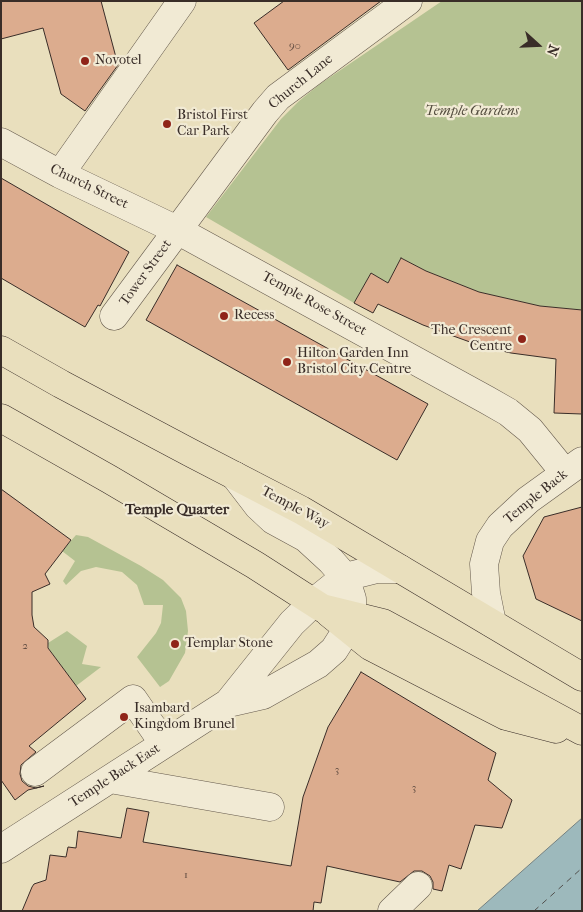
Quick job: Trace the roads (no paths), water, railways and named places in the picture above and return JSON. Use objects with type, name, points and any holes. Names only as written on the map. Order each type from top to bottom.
[{"type":"highway","name":"Temple Way","points":[[1,350],[61,384],[301,510],[582,677]]},
{"type":"highway","points":[[4,427],[221,544],[318,605],[350,622],[389,626],[582,731]]},
{"type":"highway","points":[[350,622],[370,646],[506,716],[582,735]]},
{"type":"street","points":[[60,174],[182,1]]},
{"type":"street","name":"Church Lane","points":[[178,230],[278,97],[408,1]]},
{"type":"street","name":"Church Street","points":[[1,142],[60,174],[178,230]]},
{"type":"street","name":"Tower Street","points":[[114,316],[178,230]]},
{"type":"street","name":"Temple Rose Street","points":[[178,230],[508,412],[573,467]]},
{"type":"street","name":"Temple Back","points":[[492,623],[486,593],[484,564],[490,541],[500,526],[528,500],[573,467]]},
{"type":"street","points":[[235,476],[258,506],[273,520],[306,538],[345,577],[352,599],[350,622]]},
{"type":"street","points":[[345,577],[377,569],[400,568]]},
{"type":"street","name":"Temple Back East","points":[[2,848],[228,703],[292,623],[318,605],[345,577]]},
{"type":"street","name":"Temple Back East","points":[[228,703],[263,695],[318,664],[334,650],[350,622]]},
{"type":"street","points":[[35,772],[133,699],[164,744]]},
{"type":"street","points":[[110,779],[270,807]]},
{"type":"street","points":[[392,911],[418,886]]},
{"type":"water","points":[[582,818],[582,911],[477,911]]},
{"type":"place","name":"Novotel","points":[[85,61]]},
{"type":"place","name":"Bristol First Car Park","points":[[167,124]]},
{"type":"place","name":"Recess","points":[[224,316]]},
{"type":"place","name":"The Crescent Centre","points":[[522,339]]},
{"type":"place","name":"Hilton Garden Inn Bristol City Centre","points":[[287,362]]},
{"type":"place","name":"Templar Stone","points":[[175,644]]},
{"type":"place","name":"Isambard Kingdom Brunel","points":[[124,717]]},
{"type":"district","name":"Temple Quarter","points":[[177,510]]},
{"type":"park label","name":"Temple Gardens","points":[[472,112]]}]
